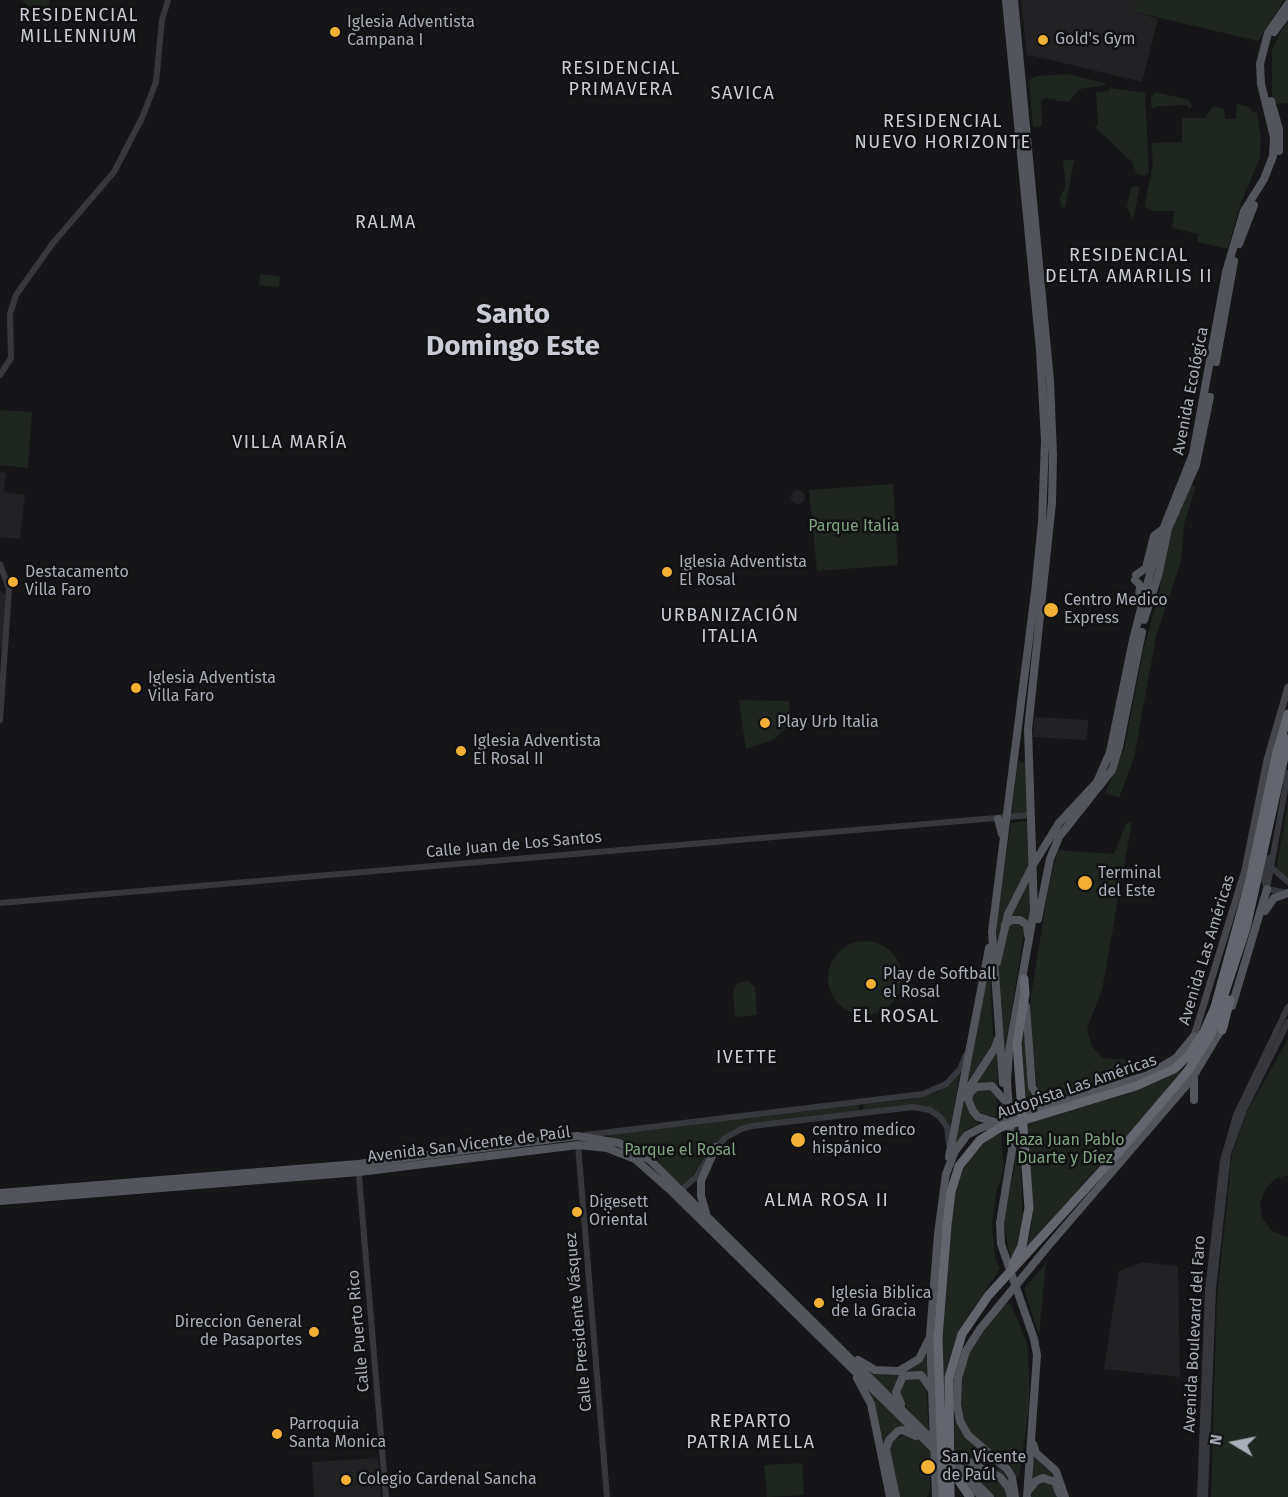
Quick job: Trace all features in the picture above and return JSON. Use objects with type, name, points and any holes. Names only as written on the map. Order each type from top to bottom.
[{"type":"highway","name":"Autopista Las Américas","points":[[943,1497],[937,1427],[941,1296],[951,1192],[964,1157],[980,1140],[1000,1128],[1136,1086],[1174,1069],[1189,1055],[1204,1032],[1215,1006],[1250,880],[1276,756],[1288,714]]},
{"type":"highway","name":"Autopista Las Américas","points":[[950,1494],[949,1378],[955,1352],[973,1315],[1118,1153],[1197,1058],[1220,1012],[1250,933],[1288,739]]},
{"type":"highway","points":[[1194,1036],[1207,1013],[1250,880]]},
{"type":"highway","points":[[1222,1029],[1250,933]]},
{"type":"highway","points":[[1004,1279],[1022,1246],[1027,1229],[1029,1208],[1017,1043],[1025,994],[1024,980]]},
{"type":"highway","points":[[933,1293],[936,1297],[935,1351],[938,1356]]},
{"type":"highway","points":[[940,1462],[970,1497]]},
{"type":"main road","points":[[946,1174],[992,932],[1040,547],[1045,441],[1040,350],[1006,0]]},
{"type":"main road","points":[[1014,0],[1052,436],[1052,503],[1029,697],[1034,911],[1029,949]]},
{"type":"main road","name":"Avenida Ecológica","points":[[1148,581],[1162,530],[1190,465],[1226,272],[1236,237],[1245,211],[1264,179],[1273,156],[1274,137],[1260,64],[1268,33],[1288,4]]},
{"type":"main road","name":"Avenida Ecológica","points":[[1072,814],[1089,792],[1107,762],[1133,640],[1143,618],[1173,515],[1200,453],[1235,255],[1251,210],[1277,161],[1279,129],[1264,71],[1270,41],[1288,13]]},
{"type":"main road","points":[[1143,618],[1138,605],[1141,587],[1136,577],[1146,568],[1154,536],[1162,530]]},
{"type":"main road","points":[[1143,618],[1148,581],[1157,556],[1163,550]]},
{"type":"main road","name":"Avenida Las Américas","points":[[936,1497],[940,1462],[932,1392],[930,1335],[946,1174],[955,1150],[967,1135],[997,1123],[1148,1075],[1176,1058],[1194,1036],[1245,870],[1267,760],[1288,687]]},
{"type":"main road","points":[[1015,755],[1022,760],[1029,754]]},
{"type":"main road","points":[[996,987],[997,960],[1003,930],[1014,900],[1047,842],[1072,814]]},
{"type":"main road","points":[[1025,969],[1050,859],[1072,814]]},
{"type":"main road","points":[[998,819],[1002,831],[1003,857]]},
{"type":"main road","points":[[1032,840],[1039,845],[1047,842]]},
{"type":"main road","points":[[1250,933],[1267,889]]},
{"type":"main road","points":[[1250,933],[1267,905],[1274,898],[1288,893]]},
{"type":"main road","points":[[1003,930],[1007,923],[1015,919],[1027,925],[1024,980],[1009,1051],[1006,1099]]},
{"type":"main road","points":[[992,932],[1010,1170],[1000,1223],[1001,1244],[1005,1264],[1036,1355],[1032,1433],[1025,1495]]},
{"type":"main road","points":[[1025,994],[1032,1087],[1038,1096],[1052,1105]]},
{"type":"main road","points":[[957,1111],[965,1091],[997,1044],[998,1019]]},
{"type":"main road","points":[[1013,1497],[1012,1477],[1007,1468],[968,1435],[960,1420],[957,1405],[958,1378],[966,1351],[980,1329],[1049,1245],[1195,1073],[1222,1029]]},
{"type":"main road","points":[[1194,1100],[1195,1073]]},
{"type":"main road","points":[[997,1123],[978,1117],[968,1099],[976,1087],[985,1084],[996,1088],[1006,1099]]},
{"type":"main road","name":"Avenida San Vicente de Paúl","points":[[0,1201],[358,1168],[604,1139],[633,1149],[650,1160],[928,1444],[940,1462],[982,1497]]},
{"type":"main road","name":"Avenida San Vicente de Paúl","points":[[577,1141],[617,1151],[645,1167],[921,1428],[990,1497]]},
{"type":"main road","points":[[708,1217],[701,1196],[701,1181],[716,1147]]},
{"type":"main road","name":"Avenida San Vicente de Paúl","points":[[0,1193],[358,1168]]},
{"type":"main road","points":[[1017,1295],[1027,1331],[1032,1364],[1028,1464]]},
{"type":"main road","points":[[837,1350],[868,1368],[891,1372],[907,1368],[919,1359],[930,1335]]},
{"type":"main road","points":[[837,1350],[867,1394],[890,1497]]},
{"type":"main road","points":[[921,1428],[898,1401],[897,1385],[908,1374],[921,1375],[928,1381],[932,1392]]},
{"type":"main road","points":[[896,1497],[886,1449],[890,1437],[903,1430],[928,1444]]},
{"type":"main road","points":[[1032,1433],[1035,1450],[1060,1479],[1065,1497]]},
{"type":"main road","points":[[941,1448],[999,1478],[1008,1487],[1013,1497]]},
{"type":"main road","points":[[930,1497],[940,1462]]},
{"type":"main road","points":[[1028,1464],[1051,1466]]},
{"type":"main road","points":[[1025,1495],[1036,1481],[1043,1478],[1055,1482],[1060,1497]]},
{"type":"street","points":[[0,375],[11,358],[10,314],[16,295],[53,243],[114,172],[142,118],[156,82],[162,20],[168,0]]},
{"type":"street","points":[[0,564],[9,589],[0,720]]},
{"type":"street","points":[[1267,889],[1288,773]]},
{"type":"street","name":"Calle Juan de Los Santos","points":[[0,903],[1031,815]]},
{"type":"street","points":[[1267,889],[1264,875],[1277,834]]},
{"type":"street","points":[[1271,866],[1288,882]]},
{"type":"street","points":[[1267,889],[1288,893]]},
{"type":"street","name":"Avenida Boulevard del Faro","points":[[1200,1497],[1208,1290],[1222,1161],[1236,1115],[1288,1007]]},
{"type":"street","name":"Avenida Boulevard del Faro","points":[[1205,1497],[1213,1289],[1228,1154],[1244,1110],[1288,1022]]},
{"type":"street","name":"Avenida San Vicente de Paúl","points":[[577,1141],[923,1094],[939,1088],[953,1077],[964,1061],[971,1038]]},
{"type":"street","points":[[681,1190],[696,1178],[716,1147],[735,1132],[752,1126],[922,1108],[935,1113],[946,1127],[949,1141],[946,1174]]},
{"type":"street","name":"Calle Presidente Vásquez","points":[[577,1141],[607,1497]]},
{"type":"street","name":"Calle Puerto Rico","points":[[358,1168],[386,1497]]},
{"type":"shaded area","points":[[1021,0],[1137,0],[1135,12],[1158,19],[1142,82],[1030,55],[1027,57]]},
{"type":"shaded area","points":[[0,472],[6,473],[4,492],[25,495],[20,539],[0,537]]},
{"type":"shaded area","points":[[795,490],[801,490],[805,497],[801,504],[795,504],[791,500],[791,494]]},
{"type":"shaded area","points":[[0,591],[6,595],[2,649],[0,649]]},
{"type":"shaded area","points":[[1034,717],[1088,720],[1087,740],[1033,737]]},
{"type":"shaded area","points":[[1142,1262],[1178,1266],[1180,1377],[1104,1369],[1119,1271]]},
{"type":"shaded area","name":"Colegio Cardenal Sancha","points":[[378,1458],[381,1497],[314,1497],[312,1462]]},
{"type":"green space","points":[[21,0],[49,0],[50,24]]},
{"type":"green space","points":[[1137,0],[1284,0],[1258,41],[1135,12]]},
{"type":"green space","points":[[1288,18],[1288,103],[1277,104],[1272,96],[1272,49]]},
{"type":"green space","points":[[1068,74],[1105,83],[1105,85],[1080,89],[1069,101],[1045,98],[1041,100],[1042,126],[1033,127],[1029,80],[1036,76]]},
{"type":"green space","points":[[1110,88],[1145,93],[1149,172],[1145,176],[1137,174],[1132,162],[1095,127],[1098,125],[1096,92],[1108,91]]},
{"type":"green space","points":[[1156,92],[1189,100],[1192,106],[1189,109],[1187,105],[1158,106],[1154,109],[1151,106],[1151,97]]},
{"type":"green space","points":[[1237,104],[1249,107],[1252,112],[1257,113],[1261,137],[1260,158],[1241,202],[1228,248],[1224,248],[1197,242],[1198,234],[1172,228],[1174,211],[1153,211],[1145,207],[1145,203],[1153,164],[1151,143],[1182,142],[1182,118],[1205,118],[1213,106],[1223,109],[1226,119],[1236,119]]},
{"type":"green space","points":[[1063,160],[1074,160],[1065,208],[1061,207],[1060,196],[1066,187]]},
{"type":"green space","points":[[1140,187],[1133,220],[1127,207],[1131,188]]},
{"type":"green space","points":[[260,274],[280,276],[279,287],[259,285]]},
{"type":"green space","points":[[0,410],[32,412],[28,468],[0,465]]},
{"type":"green space","name":"Parque Italia","points":[[893,484],[898,565],[817,571],[809,490]]},
{"type":"green space","points":[[1191,484],[1196,486],[1184,524],[1181,561],[1156,636],[1134,758],[1119,798],[1105,793],[1124,750],[1144,648],[1159,594],[1167,544]]},
{"type":"green space","name":"Play Urb Italia","points":[[739,700],[789,701],[790,716],[785,729],[773,740],[746,749]]},
{"type":"green space","points":[[1027,760],[1029,813],[1012,814],[1018,761],[1024,763]]},
{"type":"green space","points":[[1288,804],[1288,879],[1276,868]]},
{"type":"green space","points":[[1029,821],[1031,862],[1004,914],[995,951],[998,911],[1011,823]]},
{"type":"green space","points":[[1132,821],[1102,990],[1087,1028],[1091,1045],[1102,1058],[1129,1060],[1139,1074],[1051,1100],[1042,1096],[1037,1085],[1031,1037],[1031,996],[1049,885],[1058,850],[1114,854],[1126,824]]},
{"type":"green space","points":[[1032,873],[1029,922],[1018,916],[1009,918]]},
{"type":"green space","points":[[1015,921],[1025,926],[1005,1052],[999,992],[999,964],[1006,928]]},
{"type":"green space","points":[[865,941],[879,944],[891,952],[899,964],[902,978],[899,992],[891,1004],[879,1012],[865,1015],[851,1012],[839,1004],[831,992],[828,978],[831,964],[839,952],[851,944]]},
{"type":"green space","points":[[990,968],[993,1043],[964,1087],[977,1021]]},
{"type":"green space","points":[[747,980],[755,987],[757,1015],[735,1017],[733,990],[737,984]]},
{"type":"green space","points":[[1025,1009],[1030,1083],[1043,1103],[1024,1109],[1018,1042]]},
{"type":"green space","points":[[1288,1039],[1288,1175],[1275,1179],[1266,1188],[1260,1204],[1262,1218],[1272,1231],[1288,1237],[1288,1497],[1211,1497],[1217,1299],[1232,1155],[1247,1112]]},
{"type":"green space","points":[[997,1050],[998,1086],[985,1082],[977,1084],[966,1101],[966,1107],[979,1124],[965,1130],[952,1149],[967,1091]]},
{"type":"green space","name":"Plaza Juan Pablo Duarte y Díez","points":[[1190,1064],[1025,1249],[1031,1229],[1033,1210],[1027,1122],[1128,1094]]},
{"type":"green space","points":[[960,1073],[950,1130],[930,1108],[861,1112],[864,1104],[913,1099],[938,1092]]},
{"type":"green space","points":[[978,1090],[992,1090],[997,1096],[998,1117],[979,1114],[972,1105],[972,1097]]},
{"type":"green space","name":"Parque el Rosal","points":[[859,1105],[859,1112],[744,1126],[729,1134],[681,1188],[654,1160],[640,1150],[606,1135]]},
{"type":"green space","points":[[1019,1123],[1023,1227],[1021,1244],[1011,1260],[1003,1219],[1015,1169],[1015,1125]]},
{"type":"green space","points":[[1001,1133],[1004,1169],[996,1193],[992,1227],[995,1257],[1000,1269],[958,1331],[946,1372],[943,1421],[941,1358],[945,1284],[957,1173],[988,1137]]},
{"type":"green space","points":[[1046,1263],[1039,1335],[1024,1289]]},
{"type":"green space","points":[[1010,1302],[1027,1343],[1029,1369],[1029,1406],[1019,1479],[1005,1462],[967,1429],[960,1412],[961,1375],[966,1355],[1002,1307]]},
{"type":"green space","points":[[926,1353],[928,1378],[912,1371],[906,1373],[896,1399],[859,1363],[885,1376],[912,1369]]},
{"type":"green space","points":[[915,1377],[923,1379],[926,1384],[929,1432],[899,1399],[903,1380]]},
{"type":"green space","points":[[866,1387],[909,1430],[898,1429],[883,1452],[877,1412]]},
{"type":"green space","points":[[955,1404],[956,1419],[962,1433],[982,1454],[997,1463],[1012,1483],[954,1451]]},
{"type":"green space","points":[[907,1434],[923,1443],[930,1452],[930,1489],[927,1497],[898,1497],[889,1450],[893,1440]]},
{"type":"green space","points":[[1034,1456],[1051,1470],[1056,1479],[1031,1483]]},
{"type":"green space","points":[[955,1458],[995,1477],[1008,1497],[996,1497]]},
{"type":"green space","points":[[802,1463],[804,1495],[767,1497],[764,1465]]},
{"type":"green space","points":[[371,1471],[372,1483],[352,1484],[351,1473]]},
{"type":"green space","points":[[1046,1482],[1053,1487],[1057,1497],[1031,1497],[1035,1487]]},
{"type":"place","name":"Iglesia Adventista Campana I","points":[[335,32]]},
{"type":"place","name":"Gold's Gym","points":[[1043,40]]},
{"type":"place","name":"Iglesia Adventista El Rosal","points":[[667,572]]},
{"type":"place","name":"Destacamento Villa Faro","points":[[13,582]]},
{"type":"place","name":"Centro Medico Express","points":[[1051,610]]},
{"type":"place","name":"Iglesia Adventista Villa Faro","points":[[136,688]]},
{"type":"place","name":"Play Urb Italia","points":[[765,723]]},
{"type":"place","name":"Iglesia Adventista El Rosal II","points":[[461,751]]},
{"type":"place","name":"Terminal del Este","points":[[1085,883]]},
{"type":"place","name":"Play de Softball el Rosal","points":[[871,984]]},
{"type":"place","name":"centro medico hispánico","points":[[798,1140]]},
{"type":"place","name":"Digesett Oriental","points":[[577,1212]]},
{"type":"place","name":"Iglesia Biblica de la Gracia","points":[[819,1303]]},
{"type":"place","name":"Direccion General de Pasaportes","points":[[314,1332]]},
{"type":"place","name":"Parroquia Santa Monica","points":[[277,1434]]},
{"type":"place","name":"San Vicente de Paúl","points":[[928,1467]]},
{"type":"place","name":"Colegio Cardenal Sancha","points":[[346,1480]]},
{"type":"district","name":"RESIDENCIAL MILLENNIUM","points":[[79,26]]},
{"type":"district","name":"RESIDENCIAL PRIMAVERA","points":[[621,79]]},
{"type":"district","name":"SAVICA","points":[[743,94]]},
{"type":"district","name":"RESIDENCIAL NUEVO HORIZONTE","points":[[943,132]]},
{"type":"district","name":"RALMA","points":[[386,223]]},
{"type":"district","name":"RESIDENCIAL DELTA AMARILIS II","points":[[1129,266]]},
{"type":"district","name":"Santo Domingo Este","points":[[513,331]]},
{"type":"district","name":"VILLA MARÍA","points":[[290,443]]},
{"type":"district","name":"URBANIZACIÓN ITALIA","points":[[730,626]]},
{"type":"district","name":"EL ROSAL","points":[[896,1017]]},
{"type":"district","name":"IVETTE","points":[[747,1058]]},
{"type":"district","name":"ALMA ROSA II","points":[[827,1201]]},
{"type":"district","name":"REPARTO PATRIA MELLA","points":[[751,1432]]}]
